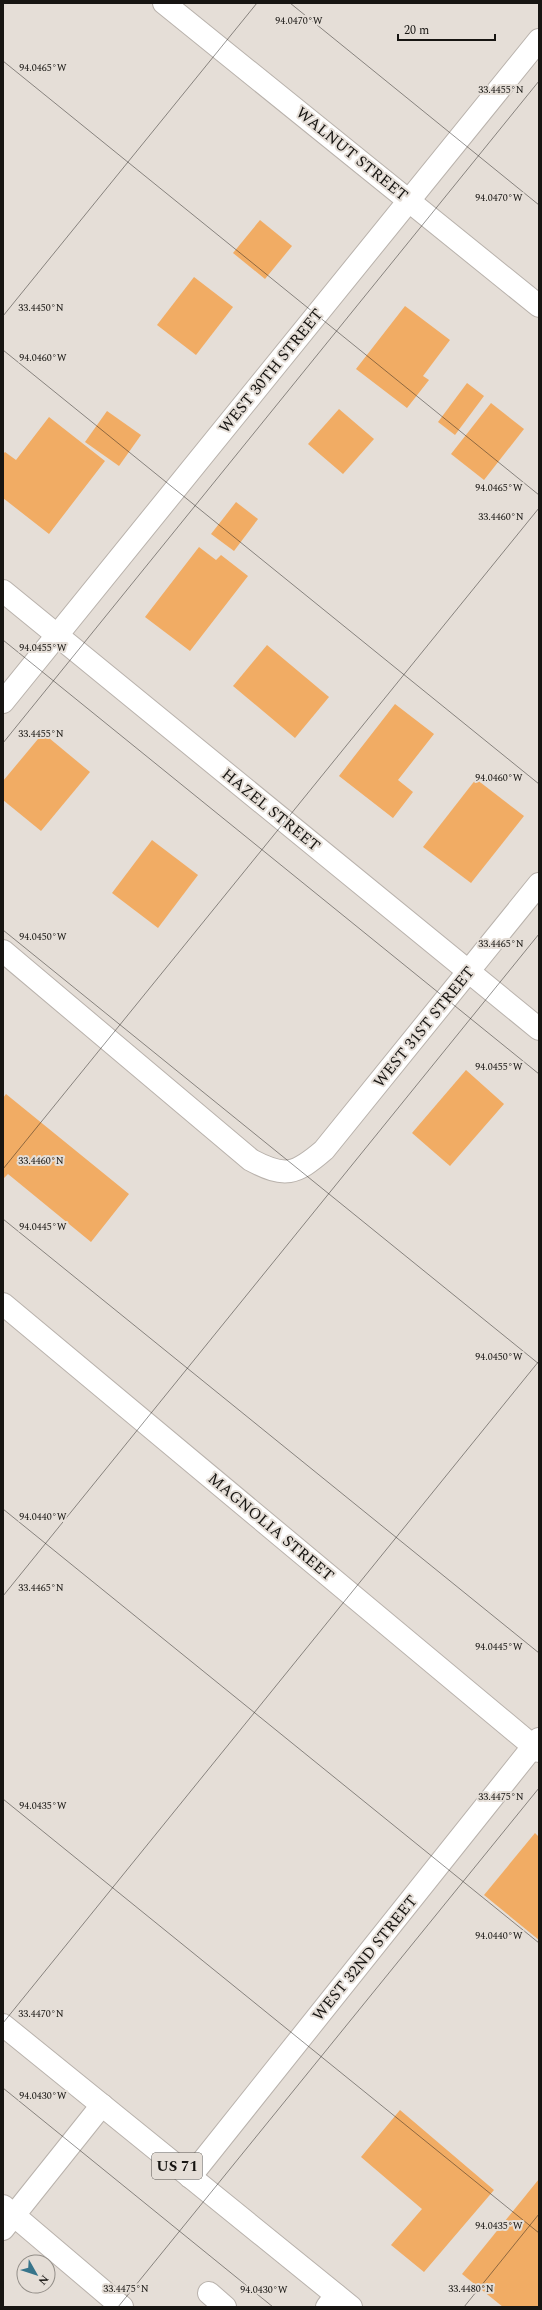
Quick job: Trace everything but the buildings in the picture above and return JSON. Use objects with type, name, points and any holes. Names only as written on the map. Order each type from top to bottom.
[{"type":"street","name":"WALNUT STREET","points":[[164,3],[539,306]]},
{"type":"street","name":"WEST 30TH STREET","points":[[3,702],[539,40]]},
{"type":"street","name":"HAZEL STREET","points":[[3,591],[58,634],[539,1029]]},
{"type":"street","name":"WEST 31ST STREET","points":[[3,951],[251,1160],[272,1171],[287,1173],[308,1164],[324,1150],[539,884]]},
{"type":"street","name":"MAGNOLIA STREET","points":[[3,1304],[537,1746]]},
{"type":"street","name":"WEST 32ND STREET","points":[[190,2177],[537,1746]]},
{"type":"street","name":"US 71","points":[[3,2025],[190,2177],[338,2303]]},
{"type":"street","points":[[102,2105],[7,2217],[122,2307]]},
{"type":"street","points":[[209,2293],[225,2307]]}]
